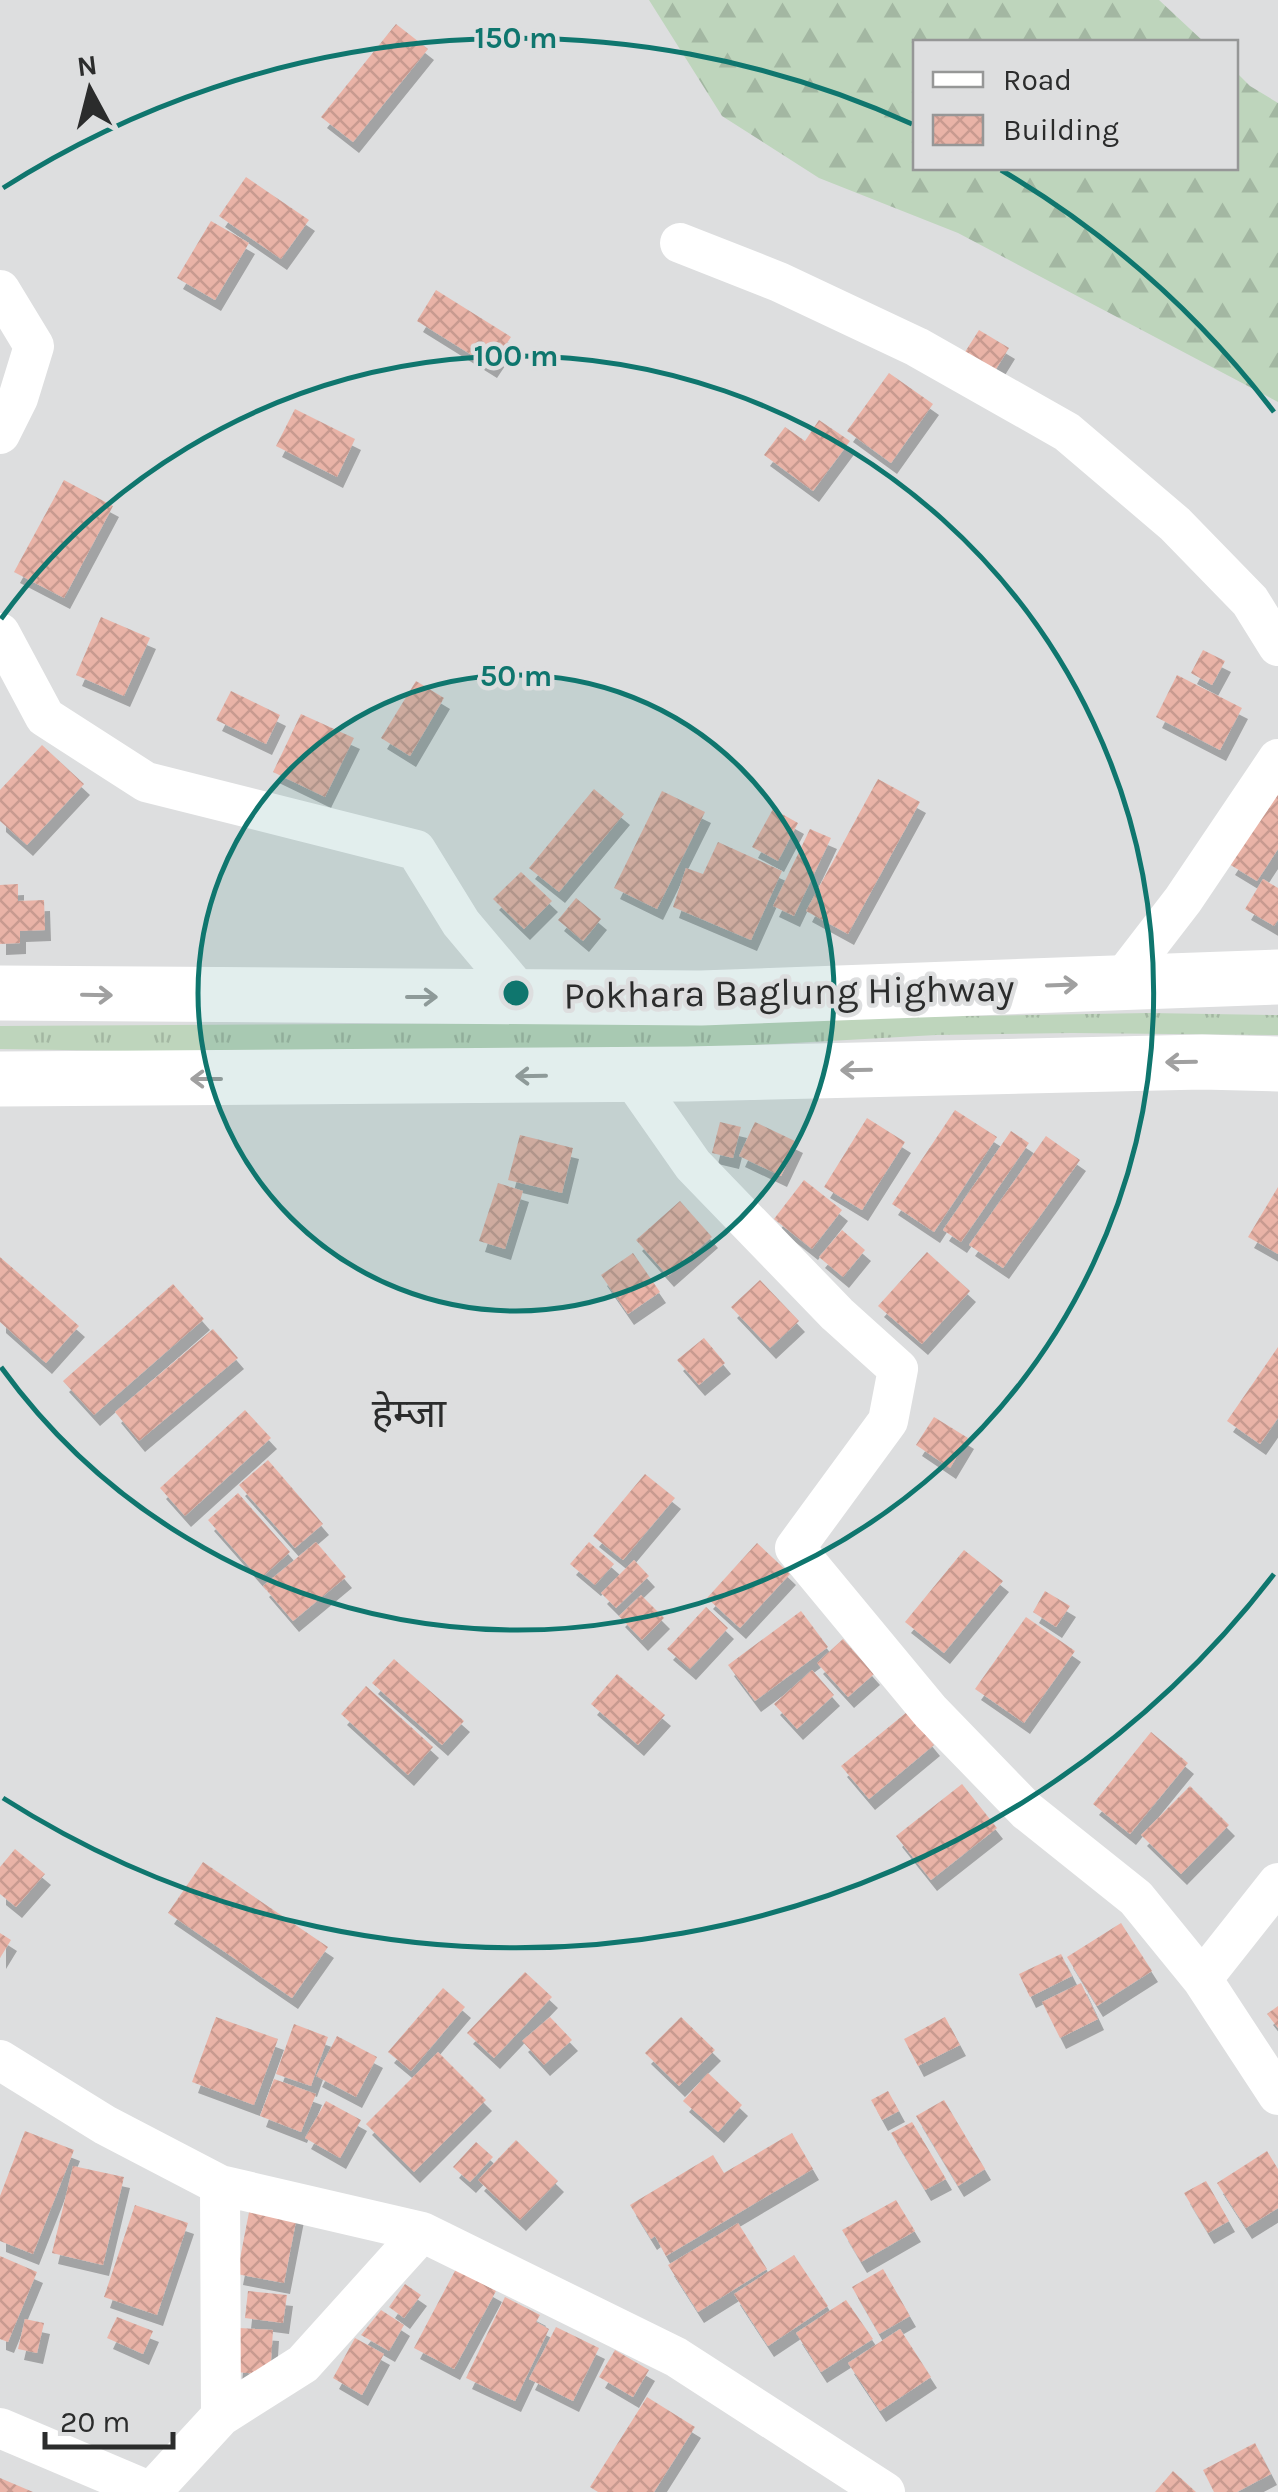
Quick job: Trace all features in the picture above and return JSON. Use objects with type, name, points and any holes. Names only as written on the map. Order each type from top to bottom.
[{"type":"highway","name":"Pokhara Baglung Highway","points":[[0,993],[701,998],[1278,977]]},
{"type":"highway","name":"Pokhara Baglung Highway","points":[[0,1079],[630,1075],[1202,1062],[1278,1064]]},
{"type":"street","points":[[680,243],[778,282],[917,347],[1067,432],[1175,524],[1250,601],[1278,646]]},
{"type":"street","points":[[0,290],[34,346],[18,398],[0,434]]},
{"type":"street","points":[[0,633],[45,717],[146,782],[416,850],[461,923],[524,998]]},
{"type":"street","points":[[1119,983],[1183,900],[1278,759]]},
{"type":"street","points":[[630,1075],[693,1165],[837,1314],[898,1369],[888,1421],[795,1548],[930,1711],[1028,1812],[1136,1898],[1202,1979],[1278,2095]]},
{"type":"street","points":[[1202,1979],[1278,1883]]},
{"type":"street","points":[[0,2060],[104,2126],[220,2185],[422,2232],[676,2357],[885,2492]]},
{"type":"street","points":[[220,2185],[222,2416]]},
{"type":"street","points":[[0,2428],[151,2492],[222,2416],[302,2364],[422,2232]]},
{"type":"green space","points":[[649,0],[1159,0],[1202,40],[913,40],[913,170],[1238,170],[1238,74],[1278,103],[1278,402],[958,233],[819,178],[722,116]]},
{"type":"green space","points":[[1149,1013],[1278,1015],[1278,1035],[936,1035],[703,1048],[262,1053],[0,1049],[0,1026],[533,1023]]},
{"type":"building","points":[[396,24],[428,49],[353,142],[321,117]]},
{"type":"building","points":[[246,177],[309,220],[281,259],[219,216]]},
{"type":"building","points":[[211,221],[249,243],[215,300],[177,278]]},
{"type":"building","points":[[436,290],[511,337],[491,367],[417,321]]},
{"type":"building","points":[[979,330],[1009,348],[988,382],[958,363]]},
{"type":"building","points":[[889,373],[933,404],[891,463],[847,431]]},
{"type":"building","points":[[295,409],[355,439],[337,477],[276,446]]},
{"type":"building","points":[[819,420],[850,441],[813,491],[764,455],[785,427],[805,441]]},
{"type":"building","points":[[64,480],[113,506],[64,598],[14,572]]},
{"type":"building","points":[[101,617],[150,638],[124,696],[76,675]]},
{"type":"building","points":[[1203,650],[1225,661],[1212,685],[1191,673]]},
{"type":"building","points":[[1177,675],[1242,708],[1220,750],[1156,717]]},
{"type":"building","points":[[416,681],[444,698],[410,756],[381,738]]},
{"type":"building","points":[[231,691],[280,715],[266,744],[216,720]]},
{"type":"building","points":[[301,714],[354,738],[325,797],[273,772]]},
{"type":"building","points":[[42,745],[84,784],[27,845],[0,821],[0,790]]},
{"type":"building","points":[[878,779],[920,802],[848,934],[806,911]]},
{"type":"building","points":[[1278,788],[1278,849],[1257,881],[1229,864]]},
{"type":"building","points":[[594,789],[624,814],[559,892],[529,868]]},
{"type":"building","points":[[662,791],[705,812],[657,909],[614,888]]},
{"type":"building","points":[[773,809],[798,823],[778,861],[752,847]]},
{"type":"building","points":[[810,829],[831,838],[794,916],[773,906]]},
{"type":"building","points":[[718,842],[782,871],[751,940],[673,907],[686,868],[703,874]]},
{"type":"building","points":[[521,872],[552,901],[524,929],[493,899]]},
{"type":"building","points":[[1263,879],[1278,888],[1278,920],[1274,926],[1245,909]]},
{"type":"building","points":[[18,884],[18,901],[44,900],[45,930],[20,931],[20,943],[0,944],[0,885]]},
{"type":"building","points":[[576,898],[601,919],[583,941],[558,920]]},
{"type":"building","points":[[955,1110],[997,1137],[934,1232],[892,1204]]},
{"type":"building","points":[[867,1118],[905,1142],[862,1210],[824,1187]]},
{"type":"building","points":[[720,1122],[741,1127],[733,1158],[712,1153]]},
{"type":"building","points":[[755,1122],[797,1142],[781,1176],[739,1156]]},
{"type":"building","points":[[1011,1131],[1029,1143],[961,1242],[943,1230]]},
{"type":"building","points":[[520,1135],[573,1148],[562,1193],[508,1180]]},
{"type":"building","points":[[1046,1136],[1080,1160],[1003,1268],[969,1245]]},
{"type":"building","points":[[804,1180],[842,1210],[812,1249],[774,1219]]},
{"type":"building","points":[[498,1183],[523,1191],[505,1249],[479,1241]]},
{"type":"building","points":[[1278,1187],[1278,1254],[1248,1237]]},
{"type":"building","points":[[680,1201],[712,1237],[668,1276],[636,1240]]},
{"type":"building","points":[[842,1230],[865,1250],[843,1277],[819,1257]]},
{"type":"building","points":[[927,1252],[970,1291],[922,1344],[878,1306]]},
{"type":"building","points":[[633,1253],[660,1292],[628,1314],[601,1275]]},
{"type":"building","points":[[0,1257],[79,1326],[46,1363],[0,1322]]},
{"type":"building","points":[[760,1280],[799,1321],[770,1348],[731,1307]]},
{"type":"building","points":[[173,1284],[204,1319],[94,1415],[63,1381]]},
{"type":"building","points":[[213,1329],[238,1358],[139,1441],[115,1412]]},
{"type":"building","points":[[704,1338],[725,1363],[699,1385],[677,1360]]},
{"type":"building","points":[[1278,1347],[1278,1418],[1260,1444],[1227,1421]]},
{"type":"building","points":[[245,1410],[271,1438],[185,1516],[160,1488]]},
{"type":"building","points":[[934,1417],[968,1438],[950,1468],[916,1445]]},
{"type":"building","points":[[268,1460],[323,1524],[295,1548],[239,1485]]},
{"type":"building","points":[[645,1474],[675,1498],[623,1560],[593,1536]]},
{"type":"building","points":[[238,1493],[290,1552],[260,1579],[208,1520]]},
{"type":"building","points":[[316,1542],[346,1577],[293,1621],[263,1586]]},
{"type":"building","points":[[589,1542],[614,1564],[595,1585],[570,1564]]},
{"type":"building","points":[[757,1543],[790,1574],[740,1628],[707,1598]]},
{"type":"building","points":[[964,1550],[1003,1581],[944,1653],[905,1622]]},
{"type":"building","points":[[634,1560],[649,1576],[616,1608],[601,1593]]},
{"type":"building","points":[[1045,1591],[1070,1606],[1056,1627],[1033,1612]]},
{"type":"building","points":[[641,1595],[664,1618],[642,1640],[619,1616]]},
{"type":"building","points":[[706,1607],[728,1628],[690,1669],[667,1649]]},
{"type":"building","points":[[801,1611],[828,1647],[755,1701],[728,1665]]},
{"type":"building","points":[[1026,1617],[1075,1651],[1024,1723],[975,1689]]},
{"type":"building","points":[[843,1639],[874,1674],[848,1697],[817,1663]]},
{"type":"building","points":[[394,1659],[464,1721],[442,1745],[372,1683]]},
{"type":"building","points":[[812,1670],[834,1695],[797,1729],[774,1704]]},
{"type":"building","points":[[617,1674],[665,1715],[638,1745],[591,1704]]},
{"type":"building","points":[[366,1686],[433,1747],[408,1775],[341,1714]]},
{"type":"building","points":[[907,1712],[934,1745],[869,1799],[841,1766]]},
{"type":"building","points":[[1151,1732],[1188,1763],[1130,1834],[1093,1804]]},
{"type":"building","points":[[962,1784],[997,1828],[931,1880],[896,1836]]},
{"type":"building","points":[[1190,1786],[1229,1825],[1181,1874],[1141,1835]]},
{"type":"building","points":[[15,1849],[45,1874],[16,1907],[0,1894],[0,1867]]},
{"type":"building","points":[[203,1862],[328,1947],[292,1998],[168,1913]]},
{"type":"building","points":[[1121,1923],[1152,1971],[1097,2006],[1067,1957]]},
{"type":"building","points":[[0,1933],[11,1940],[0,1958]]},
{"type":"building","points":[[1061,1954],[1072,1976],[1030,1997],[1019,1974]]},
{"type":"building","points":[[525,1972],[552,1997],[494,2058],[467,2033]]},
{"type":"building","points":[[1081,1983],[1098,2019],[1060,2038],[1042,2002]]},
{"type":"building","points":[[443,1988],[465,2007],[411,2071],[388,2052]]},
{"type":"building","points":[[1278,2006],[1278,2028],[1267,2014]]},
{"type":"building","points":[[216,2017],[278,2039],[254,2105],[192,2082]]},
{"type":"building","points":[[550,2017],[572,2040],[544,2065],[522,2041]]},
{"type":"building","points":[[681,2017],[715,2050],[679,2086],[645,2053]]},
{"type":"building","points":[[945,2017],[960,2045],[918,2066],[904,2039]]},
{"type":"building","points":[[294,2024],[328,2037],[311,2086],[276,2074]]},
{"type":"building","points":[[337,2036],[377,2057],[356,2097],[316,2076]]},
{"type":"building","points":[[438,2052],[486,2100],[414,2172],[366,2124]]},
{"type":"building","points":[[708,2073],[742,2105],[718,2132],[683,2101]]},
{"type":"building","points":[[274,2079],[316,2094],[301,2132],[260,2116]]},
{"type":"building","points":[[888,2091],[899,2111],[882,2120],[871,2100]]},
{"type":"building","points":[[944,2100],[985,2169],[958,2186],[916,2116]]},
{"type":"building","points":[[326,2101],[361,2120],[340,2158],[305,2138]]},
{"type":"building","points":[[912,2122],[946,2179],[925,2190],[891,2133]]},
{"type":"building","points":[[25,2131],[74,2150],[33,2254],[0,2241],[0,2196]]},
{"type":"building","points":[[792,2133],[813,2169],[666,2256],[630,2205],[713,2155],[724,2173]]},
{"type":"building","points":[[516,2140],[558,2181],[520,2220],[478,2180]]},
{"type":"building","points":[[476,2142],[493,2157],[470,2182],[453,2167]]},
{"type":"building","points":[[1267,2151],[1278,2169],[1278,2208],[1246,2228],[1217,2183]]},
{"type":"building","points":[[73,2166],[124,2177],[103,2265],[52,2253]]},
{"type":"building","points":[[1206,2181],[1229,2221],[1208,2233],[1184,2193]]},
{"type":"building","points":[[896,2200],[915,2231],[861,2262],[842,2230]]},
{"type":"building","points":[[251,2202],[298,2211],[284,2283],[237,2274]]},
{"type":"building","points":[[135,2205],[188,2223],[157,2315],[104,2297]]},
{"type":"building","points":[[738,2223],[767,2269],[698,2312],[668,2265]]},
{"type":"building","points":[[794,2255],[828,2306],[768,2346],[734,2294]]},
{"type":"building","points":[[0,2256],[37,2272],[8,2342],[0,2339]]},
{"type":"building","points":[[456,2269],[496,2291],[454,2369],[414,2348]]},
{"type":"building","points":[[883,2269],[910,2316],[879,2334],[852,2287]]},
{"type":"building","points":[[405,2284],[421,2295],[404,2318],[389,2307]]},
{"type":"building","points":[[248,2291],[287,2295],[283,2323],[245,2318]]},
{"type":"building","points":[[505,2297],[540,2315],[536,2322],[549,2329],[515,2401],[466,2378]]},
{"type":"building","points":[[846,2300],[873,2339],[821,2372],[796,2333]]},
{"type":"building","points":[[381,2310],[404,2325],[389,2351],[361,2335]]},
{"type":"building","points":[[117,2317],[153,2331],[143,2354],[107,2338]]},
{"type":"building","points":[[25,2319],[44,2323],[37,2353],[18,2349]]},
{"type":"building","points":[[556,2327],[599,2348],[573,2401],[529,2379]]},
{"type":"building","points":[[240,2328],[273,2330],[270,2375],[236,2372]]},
{"type":"building","points":[[900,2329],[931,2377],[880,2411],[848,2363]]},
{"type":"building","points":[[355,2338],[384,2354],[362,2395],[333,2378]]},
{"type":"building","points":[[615,2350],[649,2370],[633,2397],[599,2377]]},
{"type":"building","points":[[647,2397],[695,2427],[654,2492],[598,2492],[590,2487]]},
{"type":"building","points":[[1255,2443],[1271,2474],[1237,2492],[1214,2492],[1203,2470]]},
{"type":"building","points":[[1173,2471],[1196,2492],[1155,2492]]},
{"type":"building","points":[[0,2478],[33,2492],[0,2492]]},
{"type":"district","name":"हेम्जा","points":[[409,1413]]}]
